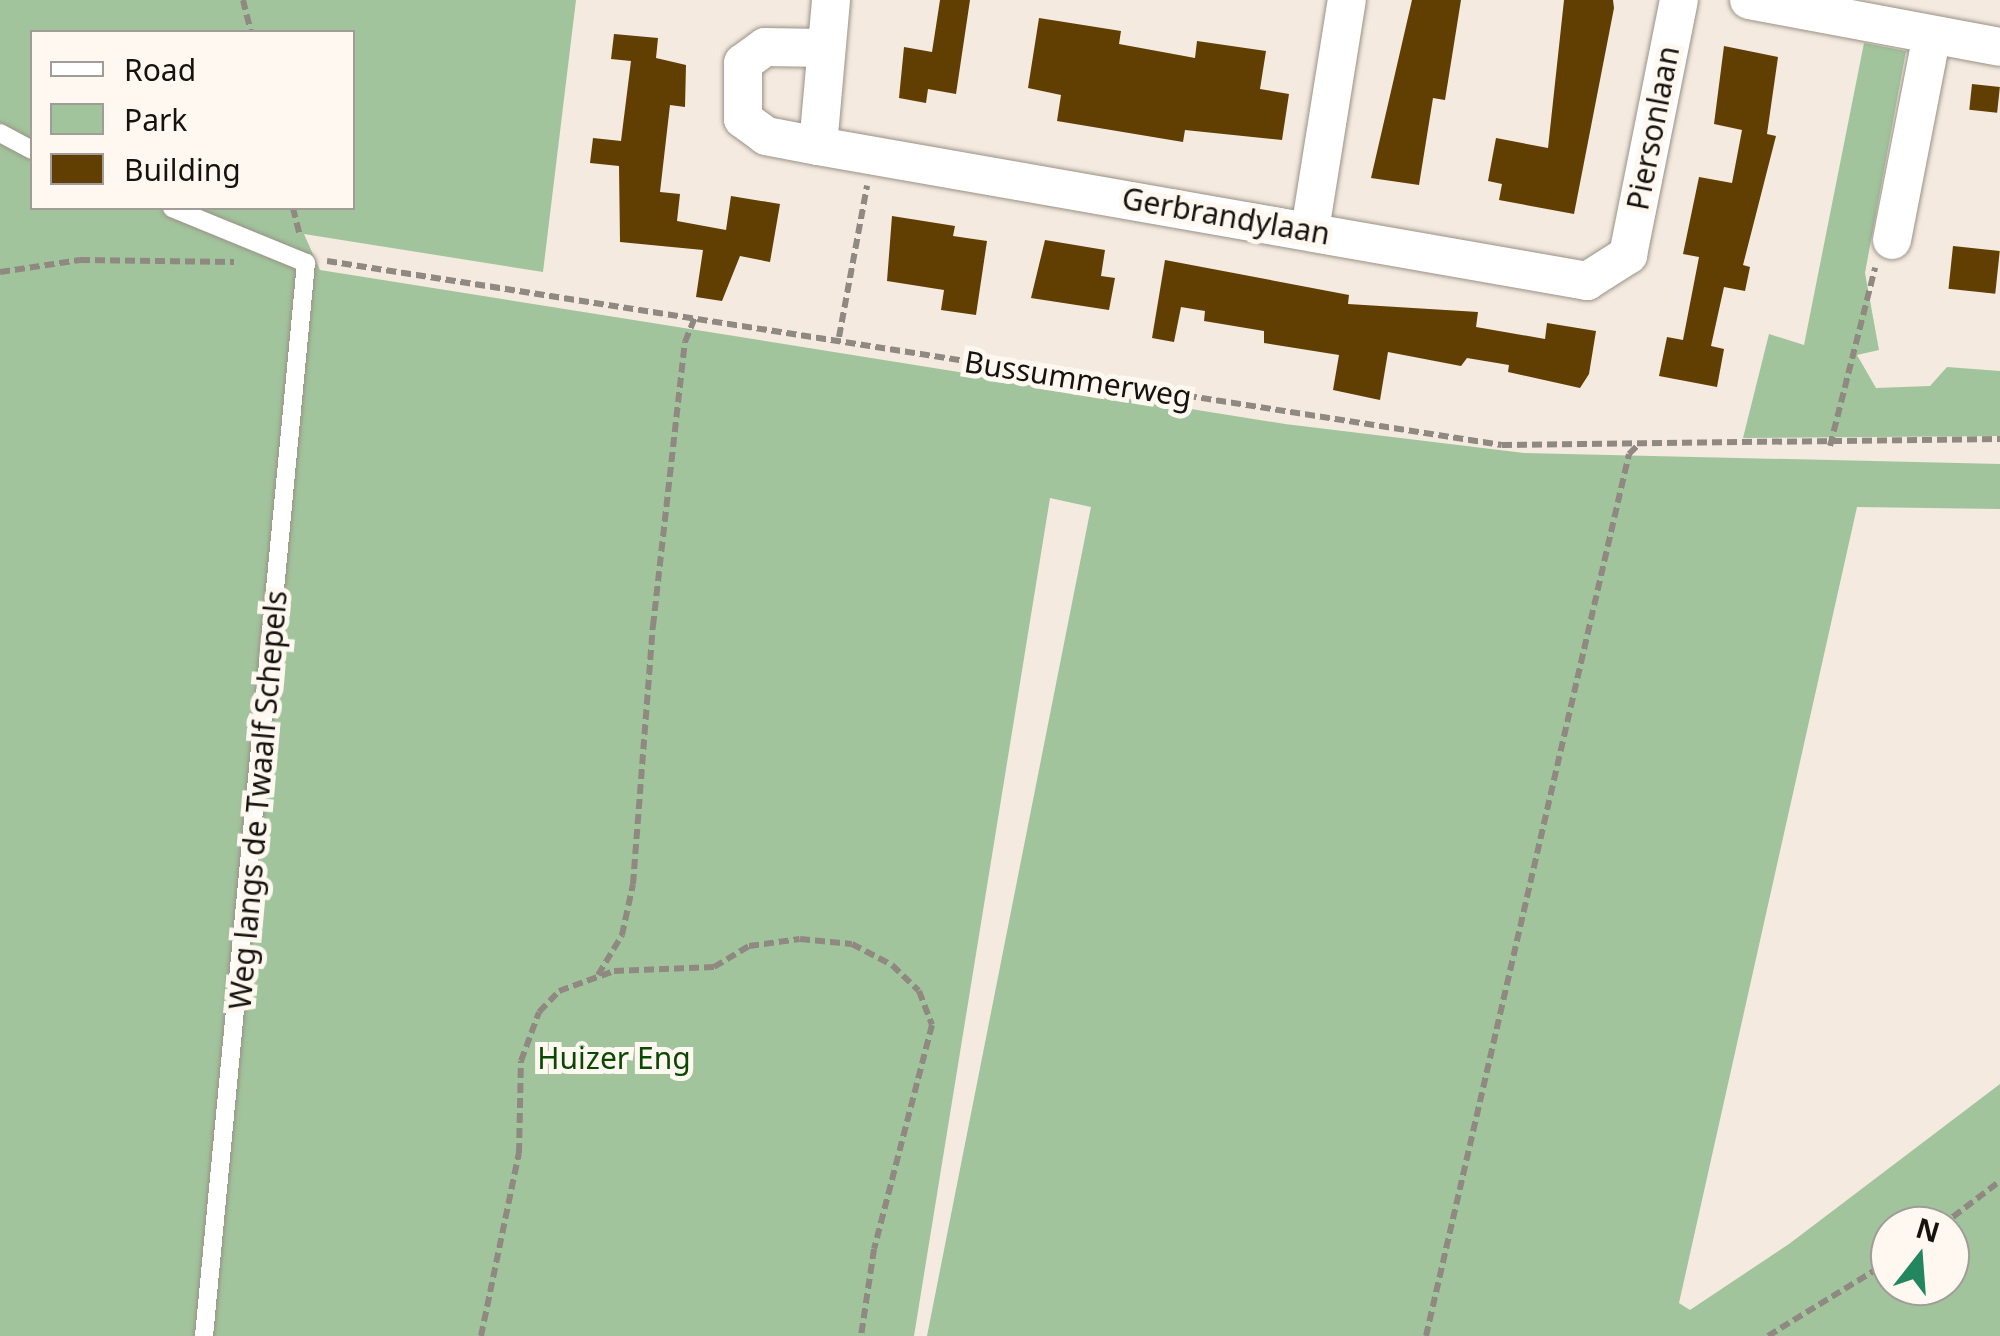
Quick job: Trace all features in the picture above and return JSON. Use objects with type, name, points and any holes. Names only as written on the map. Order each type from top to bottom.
[{"type":"street","points":[[818,146],[831,0]]},
{"type":"street","points":[[1310,230],[1347,0]]},
{"type":"street","name":"Piersonlaan","points":[[1628,256],[1679,0]]},
{"type":"street","points":[[1749,0],[1931,40],[2000,48]]},
{"type":"street","points":[[1892,240],[1931,40]]},
{"type":"street","name":"Gerbrandylaan","points":[[825,48],[766,47],[743,63],[743,119],[766,136],[818,146],[1587,281],[1628,256]]},
{"type":"lane","points":[[0,133],[30,149]]},
{"type":"lane","points":[[177,210],[306,263]]},
{"type":"lane","name":"Weg langs de Twaalf Schepels","points":[[204,1336],[306,263]]},
{"type":"path","points":[[243,0],[250,30]]},
{"type":"path","points":[[839,337],[872,155]]},
{"type":"path","points":[[1830,446],[1870,277],[1892,240]]},
{"type":"path","points":[[0,272],[80,260],[250,262]]},
{"type":"path","name":"Bussummerweg","points":[[306,263],[338,260],[839,337],[1502,446],[1830,446],[2000,439]]},
{"type":"path","points":[[598,976],[622,935],[633,884],[652,626],[686,342],[696,315]]},
{"type":"path","points":[[1426,1336],[1625,473],[1639,444]]},
{"type":"path","points":[[481,1336],[520,1152],[521,1060],[539,1012],[558,992],[598,976],[714,966],[749,946],[800,939],[852,944],[919,991],[932,1025],[874,1249],[861,1336]]},
{"type":"path","points":[[1967,1206],[2000,1181]]},
{"type":"path","points":[[1768,1336],[1870,1273]]},
{"type":"green space","name":"Huizer Eng","points":[[0,0],[576,0],[543,272],[304,234],[320,270],[1285,424],[1524,453],[2000,464],[2000,509],[1857,507],[1679,1303],[1690,1310],[1789,1244],[2000,1084],[2000,1336],[927,1336],[1091,507],[1050,498],[914,1336],[0,1336]]},
{"type":"green space","points":[[1864,43],[1906,51],[1865,273],[1879,350],[1857,355],[1876,388],[1930,386],[1947,367],[2000,371],[2000,436],[1743,438],[1769,334],[1804,345]]},
{"type":"building","points":[[940,0],[970,0],[956,94],[928,89],[926,103],[899,98],[904,47],[932,52]]},
{"type":"building","points":[[1412,0],[1461,0],[1445,100],[1433,98],[1419,185],[1371,178]]},
{"type":"building","points":[[1564,0],[1613,0],[1614,8],[1574,214],[1499,200],[1502,184],[1488,181],[1496,138],[1548,148]]},
{"type":"building","points":[[1039,18],[1121,31],[1119,44],[1195,58],[1197,41],[1266,51],[1260,89],[1289,94],[1282,140],[1185,130],[1183,142],[1057,121],[1061,95],[1028,88]]},
{"type":"building","points":[[614,34],[658,38],[656,58],[686,65],[685,107],[670,105],[660,192],[680,194],[677,221],[726,230],[731,196],[780,204],[770,262],[740,256],[722,301],[696,297],[703,250],[620,242],[619,166],[590,163],[593,138],[621,141],[631,61],[611,59]]},
{"type":"building","points":[[1724,46],[1778,57],[1767,134],[1776,136],[1743,265],[1750,267],[1745,291],[1724,287],[1711,346],[1724,349],[1717,387],[1659,376],[1667,337],[1683,340],[1699,257],[1683,254],[1699,177],[1732,183],[1742,130],[1714,124]]},
{"type":"building","points":[[1972,84],[2000,87],[1997,113],[1969,110]]},
{"type":"building","points":[[892,216],[955,226],[953,236],[987,241],[976,315],[941,310],[944,290],[887,281]]},
{"type":"building","points":[[1045,240],[1105,250],[1101,276],[1115,278],[1109,310],[1031,298]]},
{"type":"building","points":[[1953,246],[2000,251],[1995,294],[1949,289]]},
{"type":"building","points":[[1165,260],[1349,295],[1348,304],[1478,312],[1476,327],[1545,339],[1547,323],[1596,331],[1589,374],[1580,388],[1508,372],[1509,365],[1467,358],[1461,366],[1388,352],[1380,400],[1333,390],[1339,355],[1264,343],[1264,331],[1204,321],[1205,311],[1181,307],[1174,342],[1152,338]]}]
